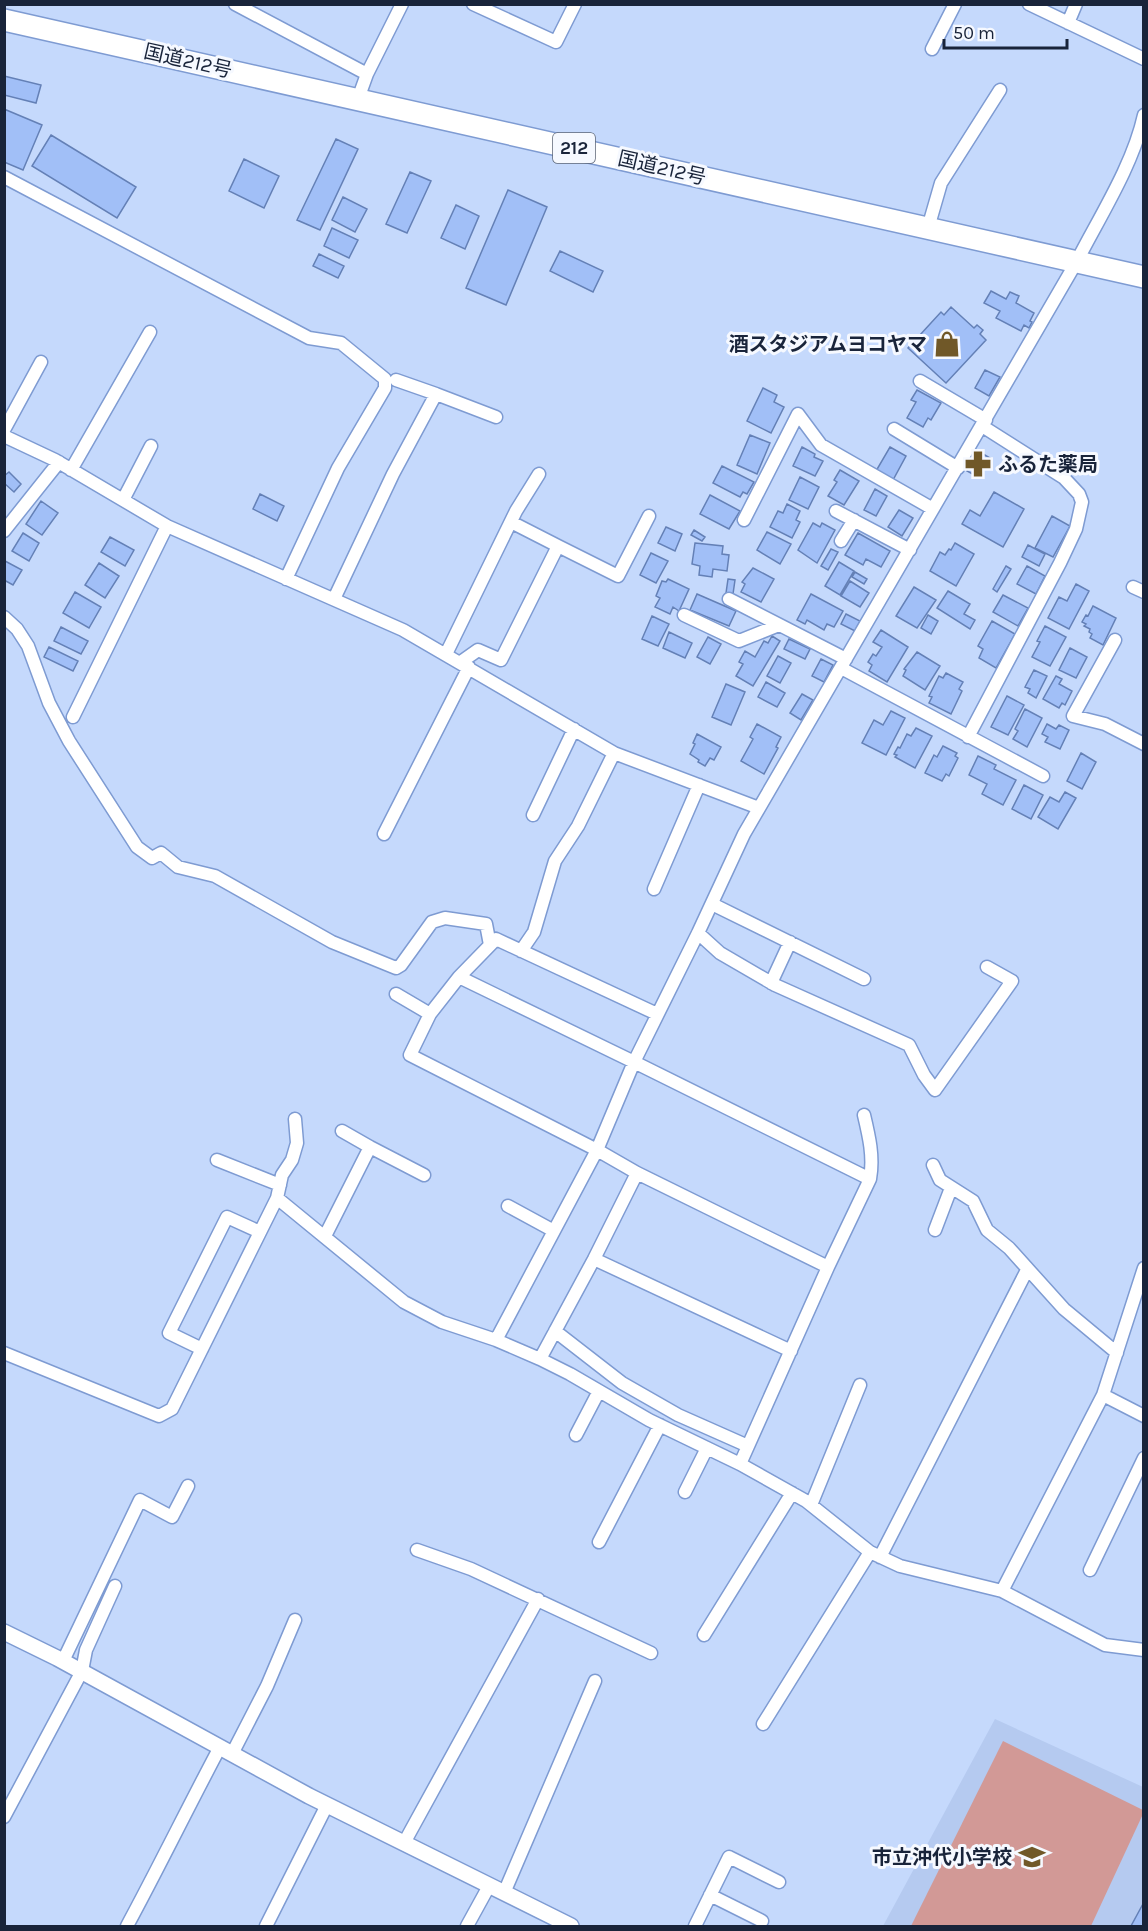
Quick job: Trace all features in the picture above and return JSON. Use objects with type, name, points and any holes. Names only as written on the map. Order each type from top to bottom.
[{"type":"highway","name":"国道212号","points":[[4,20],[1143,277]]},
{"type":"street","points":[[235,4],[367,74]]},
{"type":"street","points":[[358,99],[367,74],[402,4]]},
{"type":"street","points":[[473,4],[489,8],[556,42],[574,4]]},
{"type":"street","points":[[932,49],[955,4]]},
{"type":"street","points":[[1029,4],[1143,59]]},
{"type":"street","points":[[1068,23],[1076,4]]},
{"type":"street","points":[[928,228],[941,183],[1000,90]]},
{"type":"street","points":[[496,1340],[597,1150],[634,1062],[744,834],[1077,261],[1122,174],[1141,129],[1143,115]]},
{"type":"street","points":[[4,177],[309,338],[341,343],[385,379],[385,388],[338,468],[286,579]]},
{"type":"street","points":[[71,470],[150,332]]},
{"type":"street","points":[[41,362],[6,438],[59,462],[167,526],[403,630],[614,753],[759,808]]},
{"type":"street","points":[[396,381],[495,417]]},
{"type":"street","points":[[920,381],[1064,478],[1079,494],[1082,502],[1076,530],[969,737]]},
{"type":"street","points":[[334,600],[393,474],[436,394]]},
{"type":"street","points":[[744,520],[798,414],[821,445],[933,509]]},
{"type":"street","points":[[894,429],[958,468]]},
{"type":"street","points":[[123,500],[151,446]]},
{"type":"street","points":[[4,531],[59,462]]},
{"type":"street","points":[[446,654],[511,522],[539,474]]},
{"type":"street","points":[[836,511],[910,550]]},
{"type":"street","points":[[511,522],[618,576],[649,516]]},
{"type":"street","points":[[841,542],[854,520]]},
{"type":"street","points":[[72,717],[167,526]]},
{"type":"street","points":[[384,834],[465,665],[478,650],[501,660],[558,546]]},
{"type":"street","points":[[729,599],[779,625],[969,737],[1043,776]]},
{"type":"street","points":[[684,615],[739,642],[779,625]]},
{"type":"street","points":[[4,617],[17,629],[28,646],[49,704],[69,741],[137,847],[152,858],[161,853],[178,867],[215,876],[332,942],[396,968],[432,922],[445,918],[486,924],[490,945]]},
{"type":"street","points":[[1115,640],[1073,716],[1105,724],[1143,744]]},
{"type":"street","points":[[533,814],[574,729]]},
{"type":"street","points":[[521,951],[534,932],[555,861],[579,826],[614,753]]},
{"type":"street","points":[[654,889],[699,785]]},
{"type":"street","points":[[712,904],[864,979]]},
{"type":"street","points":[[698,933],[720,953],[771,983],[909,1045],[924,1075],[935,1089],[1012,981],[987,967]]},
{"type":"street","points":[[657,1014],[496,939],[459,977],[430,1014],[410,1055],[597,1150],[637,1173],[828,1267]]},
{"type":"street","points":[[771,983],[790,942]]},
{"type":"street","points":[[459,977],[870,1179]]},
{"type":"street","points":[[396,994],[430,1014]]},
{"type":"street","points":[[740,1464],[870,1179],[872,1166],[869,1135],[864,1115]]},
{"type":"street","points":[[4,1353],[159,1416],[172,1409],[277,1198],[282,1175],[292,1160],[297,1143],[295,1119]]},
{"type":"street","points":[[342,1131],[424,1175]]},
{"type":"street","points":[[325,1236],[370,1147]]},
{"type":"street","points":[[217,1160],[280,1185]]},
{"type":"street","points":[[933,1165],[940,1180],[973,1201],[987,1230],[1009,1248],[1064,1309],[1117,1353]]},
{"type":"street","points":[[540,1359],[637,1173]]},
{"type":"street","points":[[935,1230],[951,1188]]},
{"type":"street","points":[[277,1198],[404,1302],[442,1322],[496,1340],[540,1359],[660,1425],[740,1464],[811,1505],[875,1554],[900,1566],[1002,1592],[1105,1645],[1143,1650]]},
{"type":"street","points":[[508,1206],[554,1231]]},
{"type":"street","points":[[202,1349],[169,1333],[226,1217],[260,1232]]},
{"type":"street","points":[[594,1259],[791,1351]]},
{"type":"street","points":[[1002,1592],[1103,1395],[1143,1268]]},
{"type":"street","points":[[763,1724],[875,1554],[1027,1270]]},
{"type":"street","points":[[555,1331],[622,1383],[678,1414],[748,1446]]},
{"type":"street","points":[[811,1505],[860,1385]]},
{"type":"street","points":[[576,1435],[599,1390]]},
{"type":"street","points":[[1103,1395],[1143,1416]]},
{"type":"street","points":[[600,1542],[660,1425]]},
{"type":"street","points":[[685,1492],[707,1448]]},
{"type":"street","points":[[1090,1570],[1143,1458]]},
{"type":"street","points":[[63,1661],[140,1500],[172,1517],[188,1486]]},
{"type":"street","points":[[704,1635],[792,1493]]},
{"type":"street","points":[[417,1550],[471,1569],[651,1653]]},
{"type":"street","points":[[4,1817],[82,1671],[86,1650],[115,1586]]},
{"type":"street","points":[[404,1843],[538,1599]]},
{"type":"street","points":[[127,1926],[165,1858],[182,1820],[267,1686],[295,1620]]},
{"type":"street","points":[[4,1632],[82,1671],[327,1805],[565,1925]]},
{"type":"street","points":[[504,1893],[595,1681]]},
{"type":"street","points":[[266,1926],[327,1805]]},
{"type":"street","points":[[695,1926],[729,1857],[779,1882]]},
{"type":"street","points":[[467,1926],[489,1886]]},
{"type":"street","points":[[710,1895],[762,1921]]},
{"type":"shaded area","name":"市立沖代小学校","points":[[995,1719],[1143,1787],[1143,1926],[883,1926]]},
{"type":"shaded area","name":"市立沖代小学校","points":[[1003,1741],[1143,1810],[1091,1926],[911,1926]]},
{"type":"building","points":[[4,76],[41,85],[36,103],[4,95]]},
{"type":"building","points":[[4,109],[42,125],[23,170],[4,162]]},
{"type":"building","points":[[51,135],[136,187],[117,218],[32,166]]},
{"type":"building","points":[[336,139],[358,149],[320,230],[297,220]]},
{"type":"building","points":[[244,159],[279,176],[264,208],[229,191]]},
{"type":"building","points":[[410,172],[431,181],[407,233],[386,224]]},
{"type":"building","points":[[508,190],[547,207],[506,305],[466,288]]},
{"type":"building","points":[[343,197],[367,209],[355,232],[332,220]]},
{"type":"building","points":[[456,205],[479,216],[465,249],[441,238]]},
{"type":"building","points":[[332,228],[358,240],[349,258],[324,246]]},
{"type":"building","points":[[560,251],[603,271],[593,292],[550,271]]},
{"type":"building","points":[[319,254],[344,266],[338,278],[313,266]]},
{"type":"building","points":[[991,291],[1006,299],[1010,292],[1019,296],[1016,303],[1034,313],[1029,328],[1024,325],[1021,331],[996,318],[1000,311],[984,303]]},
{"type":"building","name":"酒スタジアムヨコヤマ","points":[[951,307],[974,328],[977,325],[983,330],[980,334],[986,340],[946,383],[908,348],[941,312],[944,315]]},
{"type":"building","points":[[985,370],[1000,377],[989,396],[975,388]]},
{"type":"building","points":[[763,388],[777,395],[774,402],[784,407],[771,433],[747,421]]},
{"type":"building","points":[[917,390],[941,403],[931,420],[928,418],[923,427],[907,418],[916,402],[911,400]]},
{"type":"building","points":[[750,435],[770,443],[757,474],[737,465]]},
{"type":"building","points":[[802,447],[823,461],[815,476],[793,466]]},
{"type":"building","points":[[890,447],[906,456],[893,480],[876,471]]},
{"type":"building","name":"ふるた薬局","points":[[978,451],[990,458],[978,477],[967,471]]},
{"type":"building","points":[[722,466],[754,482],[747,494],[743,492],[740,497],[713,483]]},
{"type":"building","points":[[840,470],[859,481],[844,505],[828,496],[837,482],[834,480]]},
{"type":"building","points":[[9,472],[21,484],[14,492],[4,483],[4,476]]},
{"type":"building","points":[[800,477],[819,487],[808,509],[789,500]]},
{"type":"building","points":[[875,489],[887,496],[876,516],[864,510]]},
{"type":"building","points":[[994,492],[1024,509],[1003,547],[962,524],[970,510],[980,516]]},
{"type":"building","points":[[260,494],[284,506],[277,521],[253,509]]},
{"type":"building","points":[[710,495],[740,511],[729,529],[700,514]]},
{"type":"building","points":[[41,501],[58,513],[42,535],[26,524]]},
{"type":"building","points":[[787,504],[800,511],[796,520],[800,522],[792,538],[770,527],[778,511],[783,513]]},
{"type":"building","points":[[899,510],[913,518],[902,536],[888,527]]},
{"type":"building","points":[[1052,516],[1070,526],[1053,557],[1035,548]]},
{"type":"building","points":[[813,523],[820,527],[822,523],[835,530],[817,563],[798,550]]},
{"type":"building","points":[[666,527],[682,534],[675,551],[658,543]]},
{"type":"building","points":[[694,530],[705,537],[702,541],[691,535]]},
{"type":"building","points":[[767,532],[791,544],[780,564],[757,550]]},
{"type":"building","points":[[23,533],[39,543],[29,561],[12,551]]},
{"type":"building","points":[[858,533],[890,551],[881,567],[866,559],[863,565],[845,555]]},
{"type":"building","points":[[110,537],[134,550],[125,566],[101,552]]},
{"type":"building","points":[[695,543],[723,546],[722,554],[729,555],[727,571],[713,569],[712,577],[699,575],[700,566],[692,564]]},
{"type":"building","points":[[955,543],[974,554],[956,586],[930,571],[940,552],[945,555]]},
{"type":"building","points":[[1028,545],[1045,554],[1039,566],[1022,557]]},
{"type":"building","points":[[831,549],[838,552],[828,570],[821,566]]},
{"type":"building","points":[[651,553],[668,561],[656,583],[640,575]]},
{"type":"building","points":[[5,561],[22,570],[13,585],[4,580]]},
{"type":"building","points":[[839,562],[854,571],[840,595],[825,586]]},
{"type":"building","points":[[99,563],[119,576],[105,598],[85,585]]},
{"type":"building","points":[[1006,566],[1011,569],[997,592],[993,589]]},
{"type":"building","points":[[1027,566],[1045,576],[1036,594],[1017,584]]},
{"type":"building","points":[[753,568],[774,579],[761,602],[741,592],[745,584],[742,582]]},
{"type":"building","points":[[855,572],[867,579],[864,584],[852,577]]},
{"type":"building","points":[[668,579],[689,589],[679,611],[673,607],[670,614],[655,607],[660,598],[656,596],[662,581],[666,582]]},
{"type":"building","points":[[728,579],[735,580],[733,594],[726,593]]},
{"type":"building","points":[[850,581],[869,593],[860,607],[841,596]]},
{"type":"building","points":[[1076,584],[1089,591],[1069,629],[1048,618],[1059,597],[1067,601]]},
{"type":"building","points":[[914,587],[936,600],[917,628],[896,616]]},
{"type":"building","points":[[948,591],[970,604],[964,614],[975,620],[970,629],[937,608]]},
{"type":"building","points":[[75,592],[101,607],[89,628],[63,613]]},
{"type":"building","points":[[697,594],[736,611],[729,626],[690,610]]},
{"type":"building","points":[[811,594],[843,611],[834,627],[827,624],[824,630],[807,620],[805,624],[797,620]]},
{"type":"building","points":[[1003,595],[1028,608],[1018,626],[993,612]]},
{"type":"building","points":[[1093,606],[1116,618],[1103,645],[1090,638],[1092,634],[1089,632],[1090,629],[1082,622]]},
{"type":"building","points":[[846,614],[860,621],[855,631],[841,624]]},
{"type":"building","points":[[928,615],[938,621],[931,634],[921,628]]},
{"type":"building","points":[[652,616],[669,624],[658,646],[642,639]]},
{"type":"building","points":[[992,621],[1015,634],[996,668],[979,658],[983,649],[978,646]]},
{"type":"building","points":[[1045,626],[1066,637],[1050,666],[1032,657]]},
{"type":"building","points":[[61,627],[88,641],[81,654],[54,641]]},
{"type":"building","points":[[881,630],[908,647],[887,682],[869,671],[872,665],[868,662],[873,654],[876,656],[882,647],[873,642]]},
{"type":"building","points":[[669,632],[692,643],[685,658],[663,648]]},
{"type":"building","points":[[772,636],[780,641],[753,686],[736,676],[743,664],[739,662],[745,651],[755,657],[764,641],[768,643]]},
{"type":"building","points":[[708,637],[721,644],[710,664],[697,657]]},
{"type":"building","points":[[789,639],[810,649],[805,659],[784,649]]},
{"type":"building","points":[[49,647],[78,661],[73,671],[44,657]]},
{"type":"building","points":[[1070,648],[1087,657],[1076,678],[1059,670]]},
{"type":"building","points":[[917,652],[940,666],[925,690],[903,676],[906,670],[904,669]]},
{"type":"building","points":[[778,656],[791,663],[780,683],[767,676]]},
{"type":"building","points":[[821,659],[833,665],[824,682],[812,676]]},
{"type":"building","points":[[1034,670],[1047,676],[1036,698],[1028,693],[1030,689],[1025,687]]},
{"type":"building","points":[[946,673],[963,682],[959,689],[962,691],[951,714],[929,703],[932,697],[929,696],[939,676],[943,678]]},
{"type":"building","points":[[1056,676],[1062,679],[1059,684],[1072,691],[1065,705],[1062,703],[1059,708],[1043,699]]},
{"type":"building","points":[[766,682],[785,693],[777,707],[758,697]]},
{"type":"building","points":[[726,684],[745,692],[731,725],[712,717]]},
{"type":"building","points":[[802,694],[813,700],[801,720],[790,713]]},
{"type":"building","points":[[1007,696],[1024,705],[1008,735],[991,727]]},
{"type":"building","points":[[1025,709],[1042,718],[1027,747],[1013,739],[1018,731],[1015,729]]},
{"type":"building","points":[[891,711],[905,718],[886,755],[862,743],[874,720],[883,725]]},
{"type":"building","points":[[757,724],[781,737],[776,747],[778,748],[764,774],[741,761],[753,739],[750,737]]},
{"type":"building","points":[[1047,724],[1056,729],[1059,725],[1069,730],[1060,749],[1045,742],[1048,737],[1042,734]]},
{"type":"building","points":[[916,728],[932,736],[915,768],[895,757],[897,755],[894,754],[907,734],[911,736]]},
{"type":"building","points":[[697,734],[721,747],[714,760],[710,758],[705,766],[690,754]]},
{"type":"building","points":[[943,746],[957,753],[955,756],[958,758],[949,776],[946,774],[942,781],[925,773],[934,755],[937,757]]},
{"type":"building","points":[[1081,753],[1096,762],[1082,789],[1067,781]]},
{"type":"building","points":[[978,756],[996,765],[994,769],[1016,780],[1003,805],[982,794],[987,784],[969,775]]},
{"type":"building","points":[[1024,785],[1043,795],[1031,819],[1012,809]]},
{"type":"building","points":[[1065,792],[1076,798],[1058,829],[1038,817],[1050,797],[1059,802]]},
{"type":"building","points":[[1144,1902],[1144,1926],[1131,1926]]},
{"type":"place","name":"酒スタジアムヨコヤマ","points":[[947,344]]},
{"type":"place","name":"ふるた薬局","points":[[978,464]]},
{"type":"place","name":"市立沖代小学校","points":[[1032,1857]]}]
